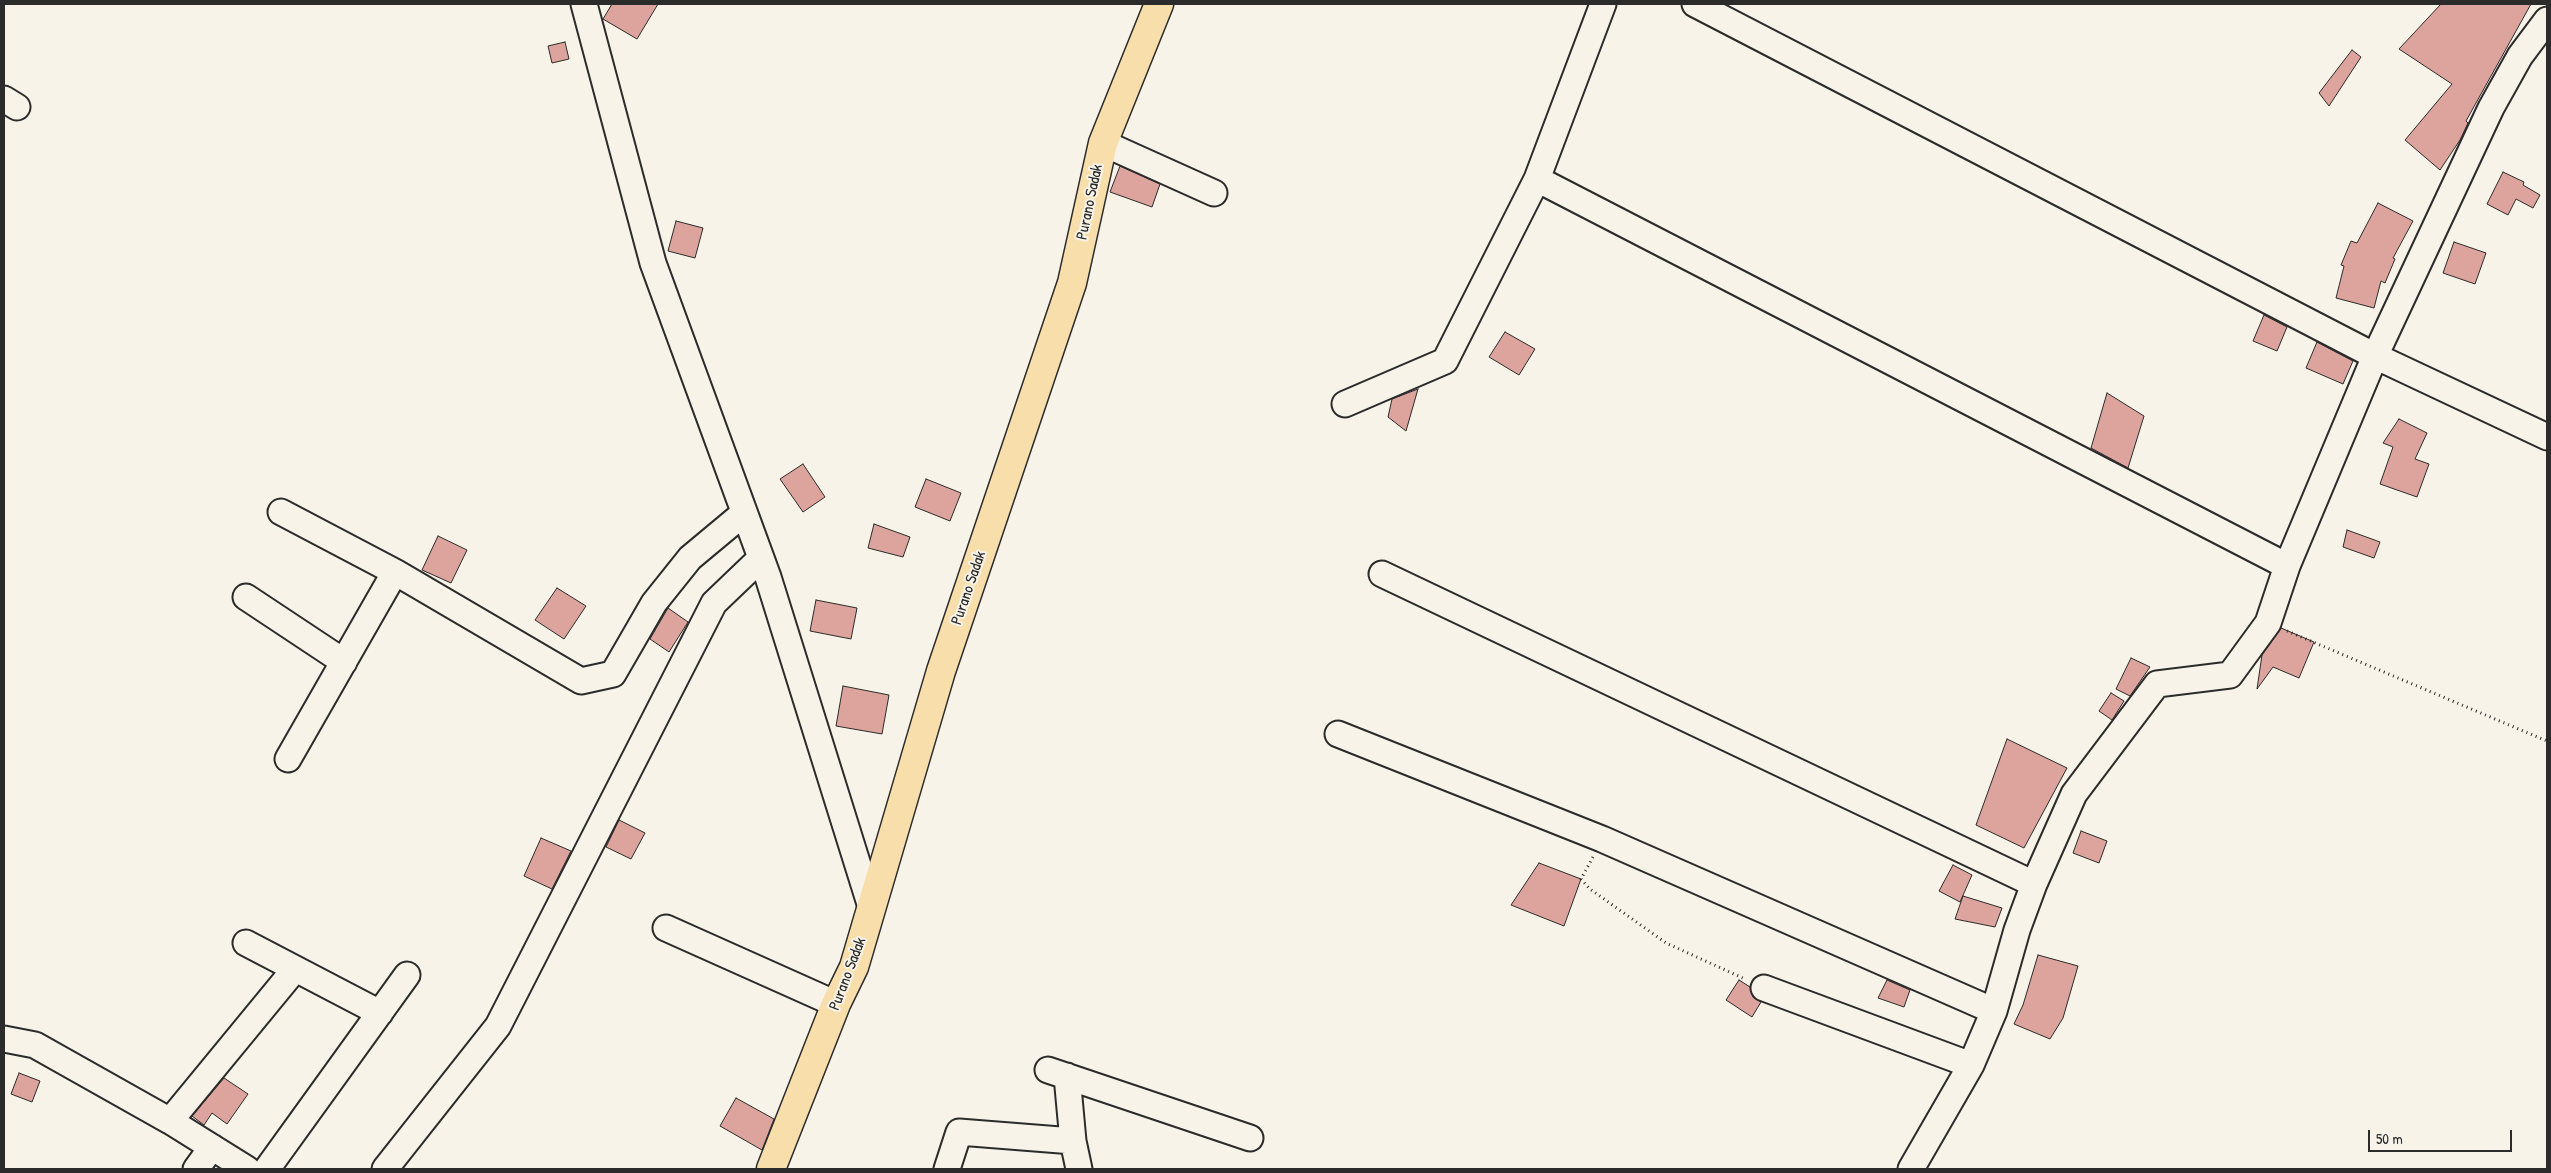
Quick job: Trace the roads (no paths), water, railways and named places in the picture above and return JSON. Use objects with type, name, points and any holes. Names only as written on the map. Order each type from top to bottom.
[{"type":"main road","name":"Purano Sadak","points":[[771,1169],[836,1004],[854,967],[941,671],[1072,283],[1103,143],[1158,4]]},
{"type":"street","points":[[1346,404],[1445,361],[1536,179],[1603,4]]},
{"type":"street","points":[[1695,4],[2375,356],[2547,437]]},
{"type":"street","points":[[589,8],[653,263],[761,558],[871,907]]},
{"type":"street","points":[[1911,1169],[1971,1065],[1994,1011],[2017,930],[2034,884],[2074,794],[2156,684],[2230,675],[2268,622],[2287,566],[2375,356],[2491,108],[2520,56],[2547,20]]},
{"type":"street","points":[[1103,143],[1214,193]]},
{"type":"street","points":[[1536,179],[2287,566]]},
{"type":"street","points":[[281,512],[396,572],[582,681],[613,674],[654,604],[690,558],[744,513]]},
{"type":"street","points":[[385,1169],[498,1026],[714,603],[761,558]]},
{"type":"street","points":[[288,759],[396,572]]},
{"type":"street","points":[[1382,574],[2034,884]]},
{"type":"street","points":[[246,597],[344,662]]},
{"type":"street","points":[[1338,734],[1602,839],[1994,1011]]},
{"type":"street","points":[[666,928],[836,1004]]},
{"type":"street","points":[[246,943],[380,1013]]},
{"type":"street","points":[[170,1121],[295,969]]},
{"type":"street","points":[[267,1169],[407,975]]},
{"type":"street","points":[[1764,988],[1971,1065]]},
{"type":"street","points":[[4,1039],[34,1045],[170,1121],[247,1169]]},
{"type":"street","points":[[1079,1169],[1057,1073],[1250,1138]]},
{"type":"street","points":[[947,1169],[960,1132],[1073,1141]]},
{"type":"street","points":[[196,1169],[212,1147]]}]
